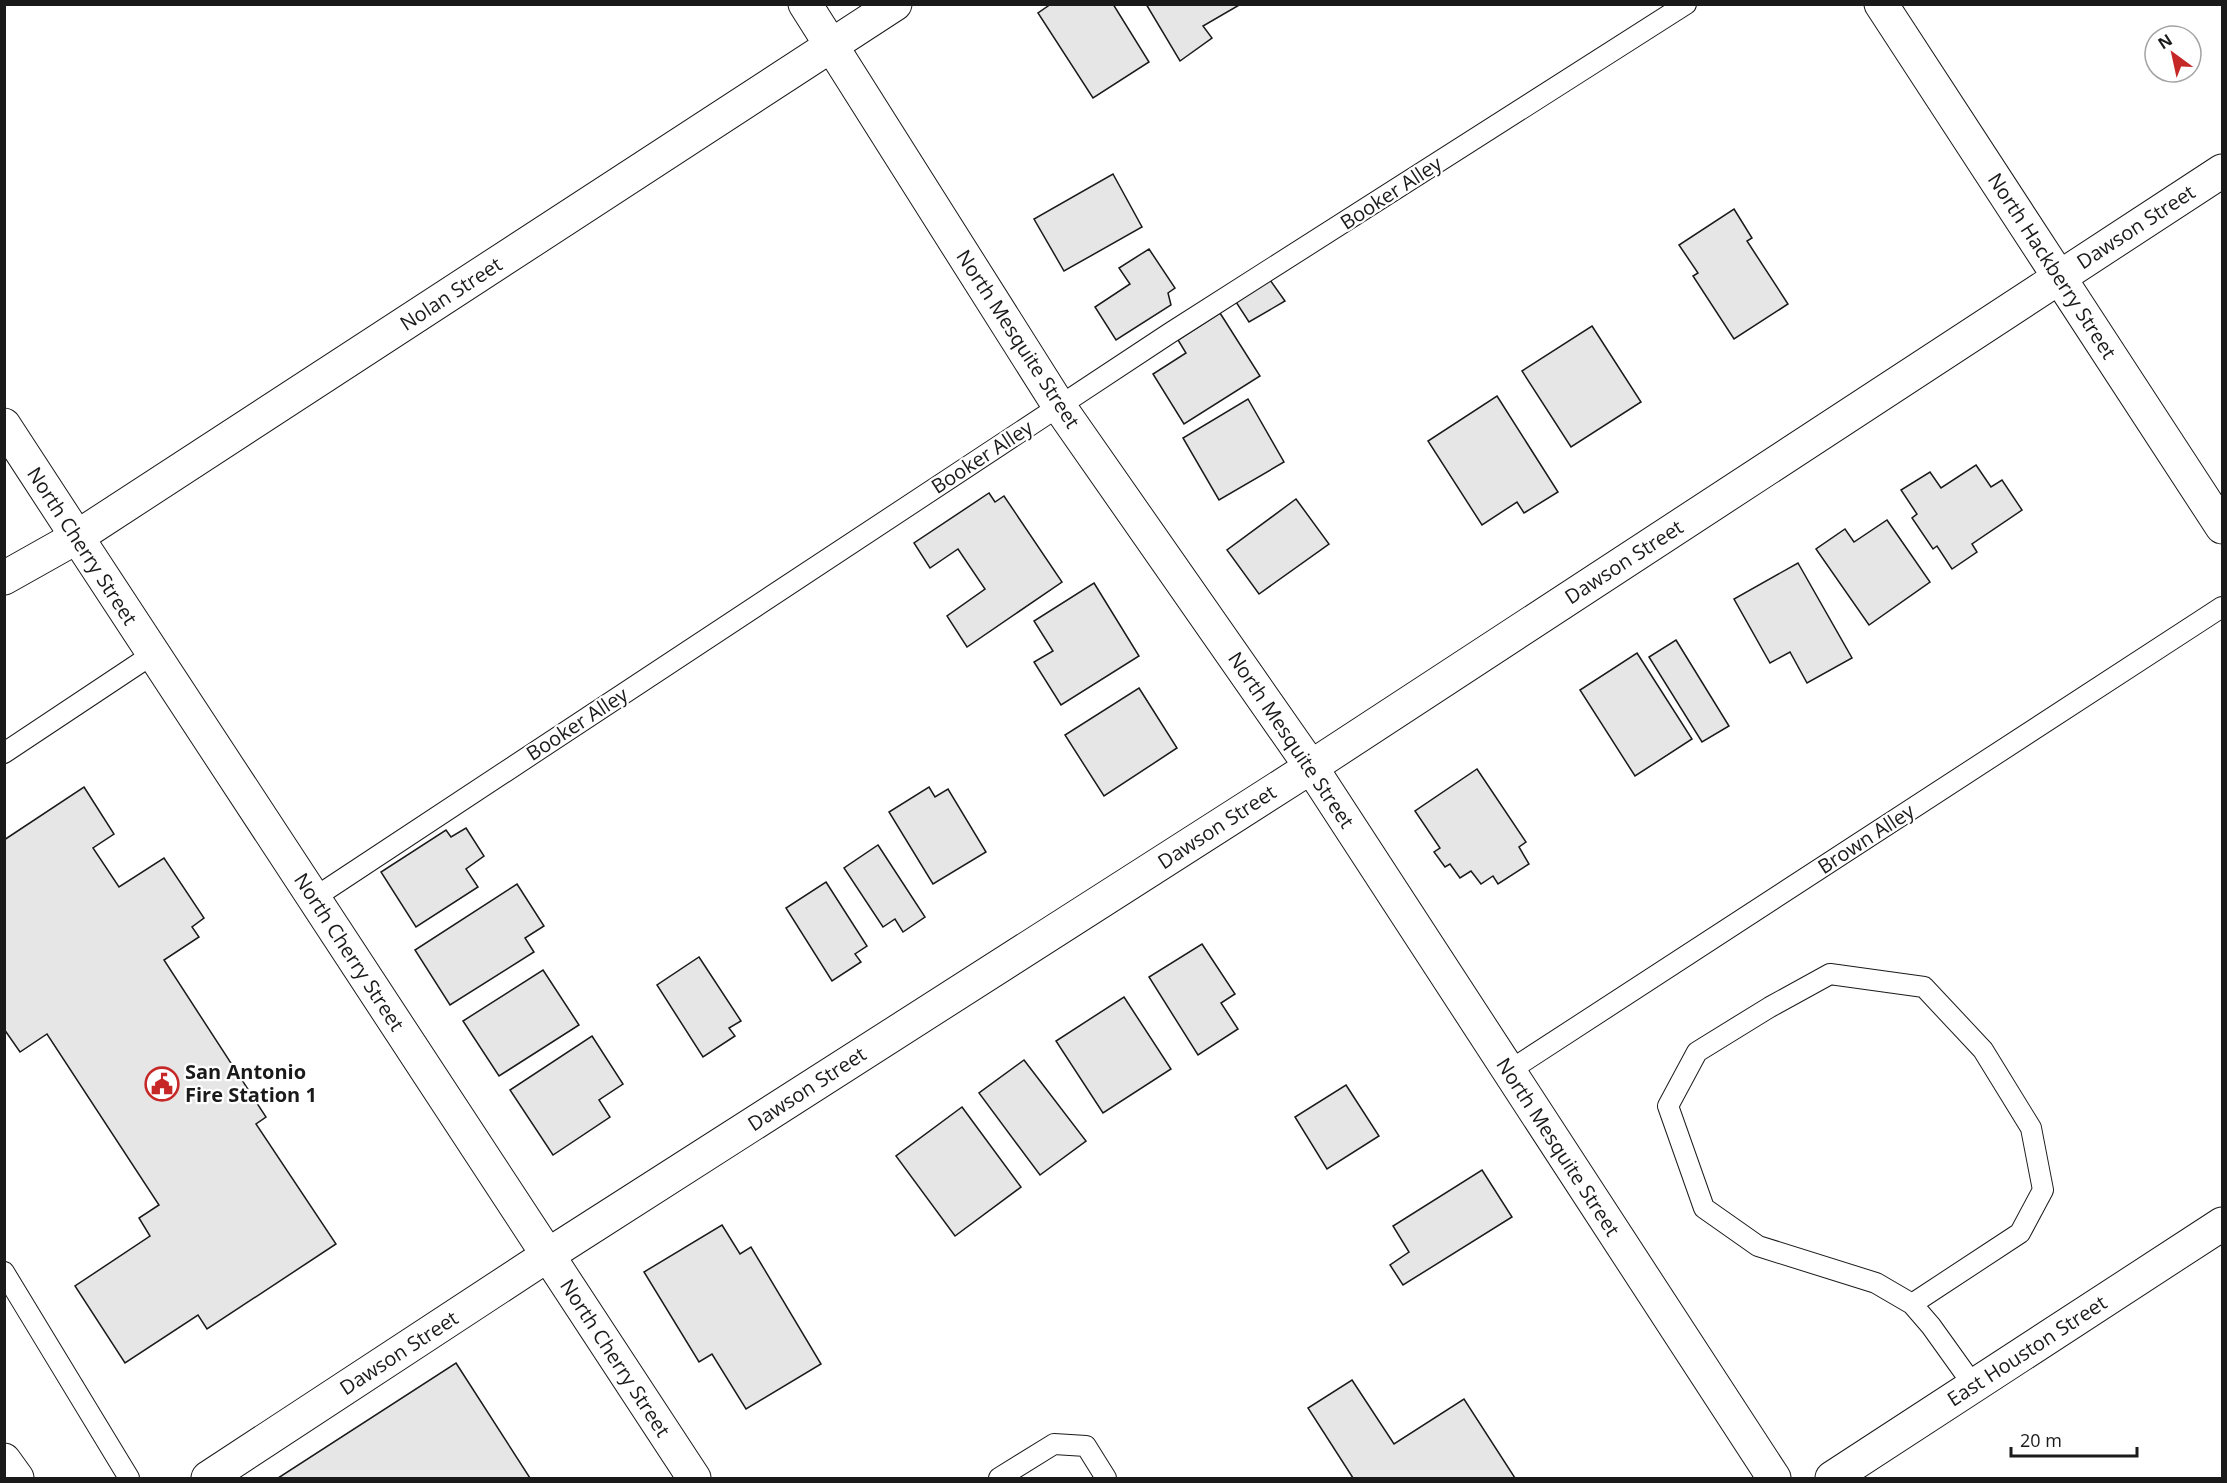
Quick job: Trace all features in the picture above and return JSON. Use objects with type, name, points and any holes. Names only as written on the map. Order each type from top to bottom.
[{"type":"street","name":"North Mesquite Street","points":[[805,4],[1059,406],[1311,767],[1774,1479]]},
{"type":"street","name":"Nolan Street","points":[[4,578],[76,537],[895,4]]},
{"type":"street","name":"North Hackberry Street","points":[[1881,4],[2223,527]]},
{"type":"street","name":"Dawson Street","points":[[208,1479],[548,1255],[1311,767],[2223,171]]},
{"type":"street","name":"North Cherry Street","points":[[4,425],[694,1479]]},
{"type":"street","name":"East Houston Street","points":[[1832,1479],[2223,1224]]},
{"type":"street","points":[[4,1460],[17,1479]]},
{"type":"lane","name":"Booker Alley","points":[[314,898],[1170,333],[1686,4]]},
{"type":"lane","name":"Brown Alley","points":[[1509,1071],[2223,607]]},
{"type":"lane","points":[[4,753],[153,654]]},
{"type":"lane","points":[[1912,1304],[2020,1233],[2043,1190],[2031,1128],[1983,1050],[1924,987],[1830,974],[1770,1007],[1697,1052],[1668,1106],[1704,1208],[1758,1246],[1876,1283],[1912,1304],[1931,1326],[1974,1386]]},
{"type":"lane","points":[[4,1272],[129,1479]]},
{"type":"lane","points":[[999,1479],[1054,1444],[1086,1446],[1106,1479]]},
{"type":"building","points":[[1051,4],[1113,4],[1149,62],[1093,98],[1038,13]]},
{"type":"building","points":[[1146,4],[1241,4],[1203,26],[1212,38],[1180,61]]},
{"type":"building","points":[[1113,174],[1142,227],[1064,271],[1034,219]]},
{"type":"building","points":[[1734,209],[1752,238],[1747,241],[1788,304],[1734,339],[1693,276],[1698,273],[1679,245]]},
{"type":"building","points":[[1149,249],[1175,288],[1168,293],[1171,305],[1116,340],[1095,307],[1130,284],[1119,268]]},
{"type":"building","points":[[1270,280],[1285,301],[1249,322],[1236,302]]},
{"type":"building","points":[[1220,313],[1260,376],[1184,424],[1153,374],[1186,353],[1178,340]]},
{"type":"building","points":[[1592,326],[1641,402],[1571,447],[1522,371]]},
{"type":"building","points":[[1497,396],[1558,492],[1524,513],[1517,502],[1482,525],[1428,441]]},
{"type":"building","points":[[1248,399],[1284,462],[1219,500],[1183,438]]},
{"type":"building","points":[[1976,465],[1991,487],[2002,480],[2022,510],[1972,544],[1977,552],[1952,569],[1937,546],[1933,549],[1912,518],[1917,514],[1901,490],[1930,472],[1941,488]]},
{"type":"building","points":[[989,493],[995,502],[1004,496],[1062,582],[967,647],[947,616],[985,589],[958,549],[930,568],[914,543]]},
{"type":"building","points":[[1296,499],[1329,544],[1259,594],[1227,550]]},
{"type":"building","points":[[1887,520],[1930,582],[1869,625],[1816,549],[1845,529],[1854,542]]},
{"type":"building","points":[[1798,563],[1852,658],[1807,683],[1790,652],[1770,663],[1734,599]]},
{"type":"building","points":[[1094,583],[1139,656],[1061,705],[1034,662],[1053,651],[1034,621]]},
{"type":"building","points":[[1676,640],[1729,726],[1702,742],[1649,657]]},
{"type":"building","points":[[1637,653],[1692,739],[1635,776],[1580,690]]},
{"type":"building","points":[[1139,688],[1177,748],[1104,796],[1065,735]]},
{"type":"building","points":[[1477,769],[1526,842],[1519,847],[1529,864],[1498,884],[1493,876],[1481,884],[1471,871],[1460,878],[1450,864],[1445,867],[1434,852],[1440,848],[1415,811]]},
{"type":"building","name":"San Antonio Fire Station 1","points":[[84,787],[114,834],[93,848],[119,887],[164,858],[204,918],[192,927],[199,937],[164,960],[266,1117],[256,1124],[336,1244],[207,1329],[198,1315],[125,1363],[75,1286],[150,1236],[139,1218],[159,1205],[47,1034],[20,1052],[4,1029],[4,840]]},
{"type":"building","points":[[929,787],[935,797],[948,789],[986,852],[933,884],[889,812]]},
{"type":"building","points":[[466,828],[484,856],[466,869],[478,887],[416,927],[381,872],[446,830],[451,837]]},
{"type":"building","points":[[878,845],[925,917],[903,932],[895,919],[883,927],[844,868]]},
{"type":"building","points":[[826,882],[867,946],[855,954],[861,962],[832,981],[786,908]]},
{"type":"building","points":[[517,884],[544,926],[525,938],[534,952],[450,1005],[415,950]]},
{"type":"building","points":[[1202,944],[1235,994],[1221,1003],[1238,1029],[1198,1055],[1149,977]]},
{"type":"building","points":[[699,957],[741,1021],[729,1028],[735,1036],[703,1057],[657,985]]},
{"type":"building","points":[[543,970],[579,1025],[499,1076],[463,1021]]},
{"type":"building","points":[[1124,997],[1171,1069],[1103,1113],[1056,1041]]},
{"type":"building","points":[[592,1036],[623,1084],[599,1100],[610,1117],[553,1155],[510,1090]]},
{"type":"building","points":[[1024,1060],[1086,1141],[1040,1175],[979,1093]]},
{"type":"building","points":[[1346,1085],[1379,1136],[1327,1169],[1295,1117]]},
{"type":"building","points":[[962,1107],[1021,1187],[955,1236],[896,1156]]},
{"type":"building","points":[[1482,1170],[1512,1217],[1403,1285],[1390,1265],[1409,1252],[1393,1226]]},
{"type":"building","points":[[722,1225],[740,1254],[751,1247],[821,1364],[746,1409],[712,1354],[699,1362],[644,1272]]},
{"type":"building","points":[[456,1363],[530,1478],[278,1478]]},
{"type":"building","points":[[1352,1380],[1394,1444],[1464,1399],[1515,1478],[1353,1478],[1308,1408]]},
{"type":"place","name":"San Antonio Fire Station 1","points":[[162,1084]]}]
